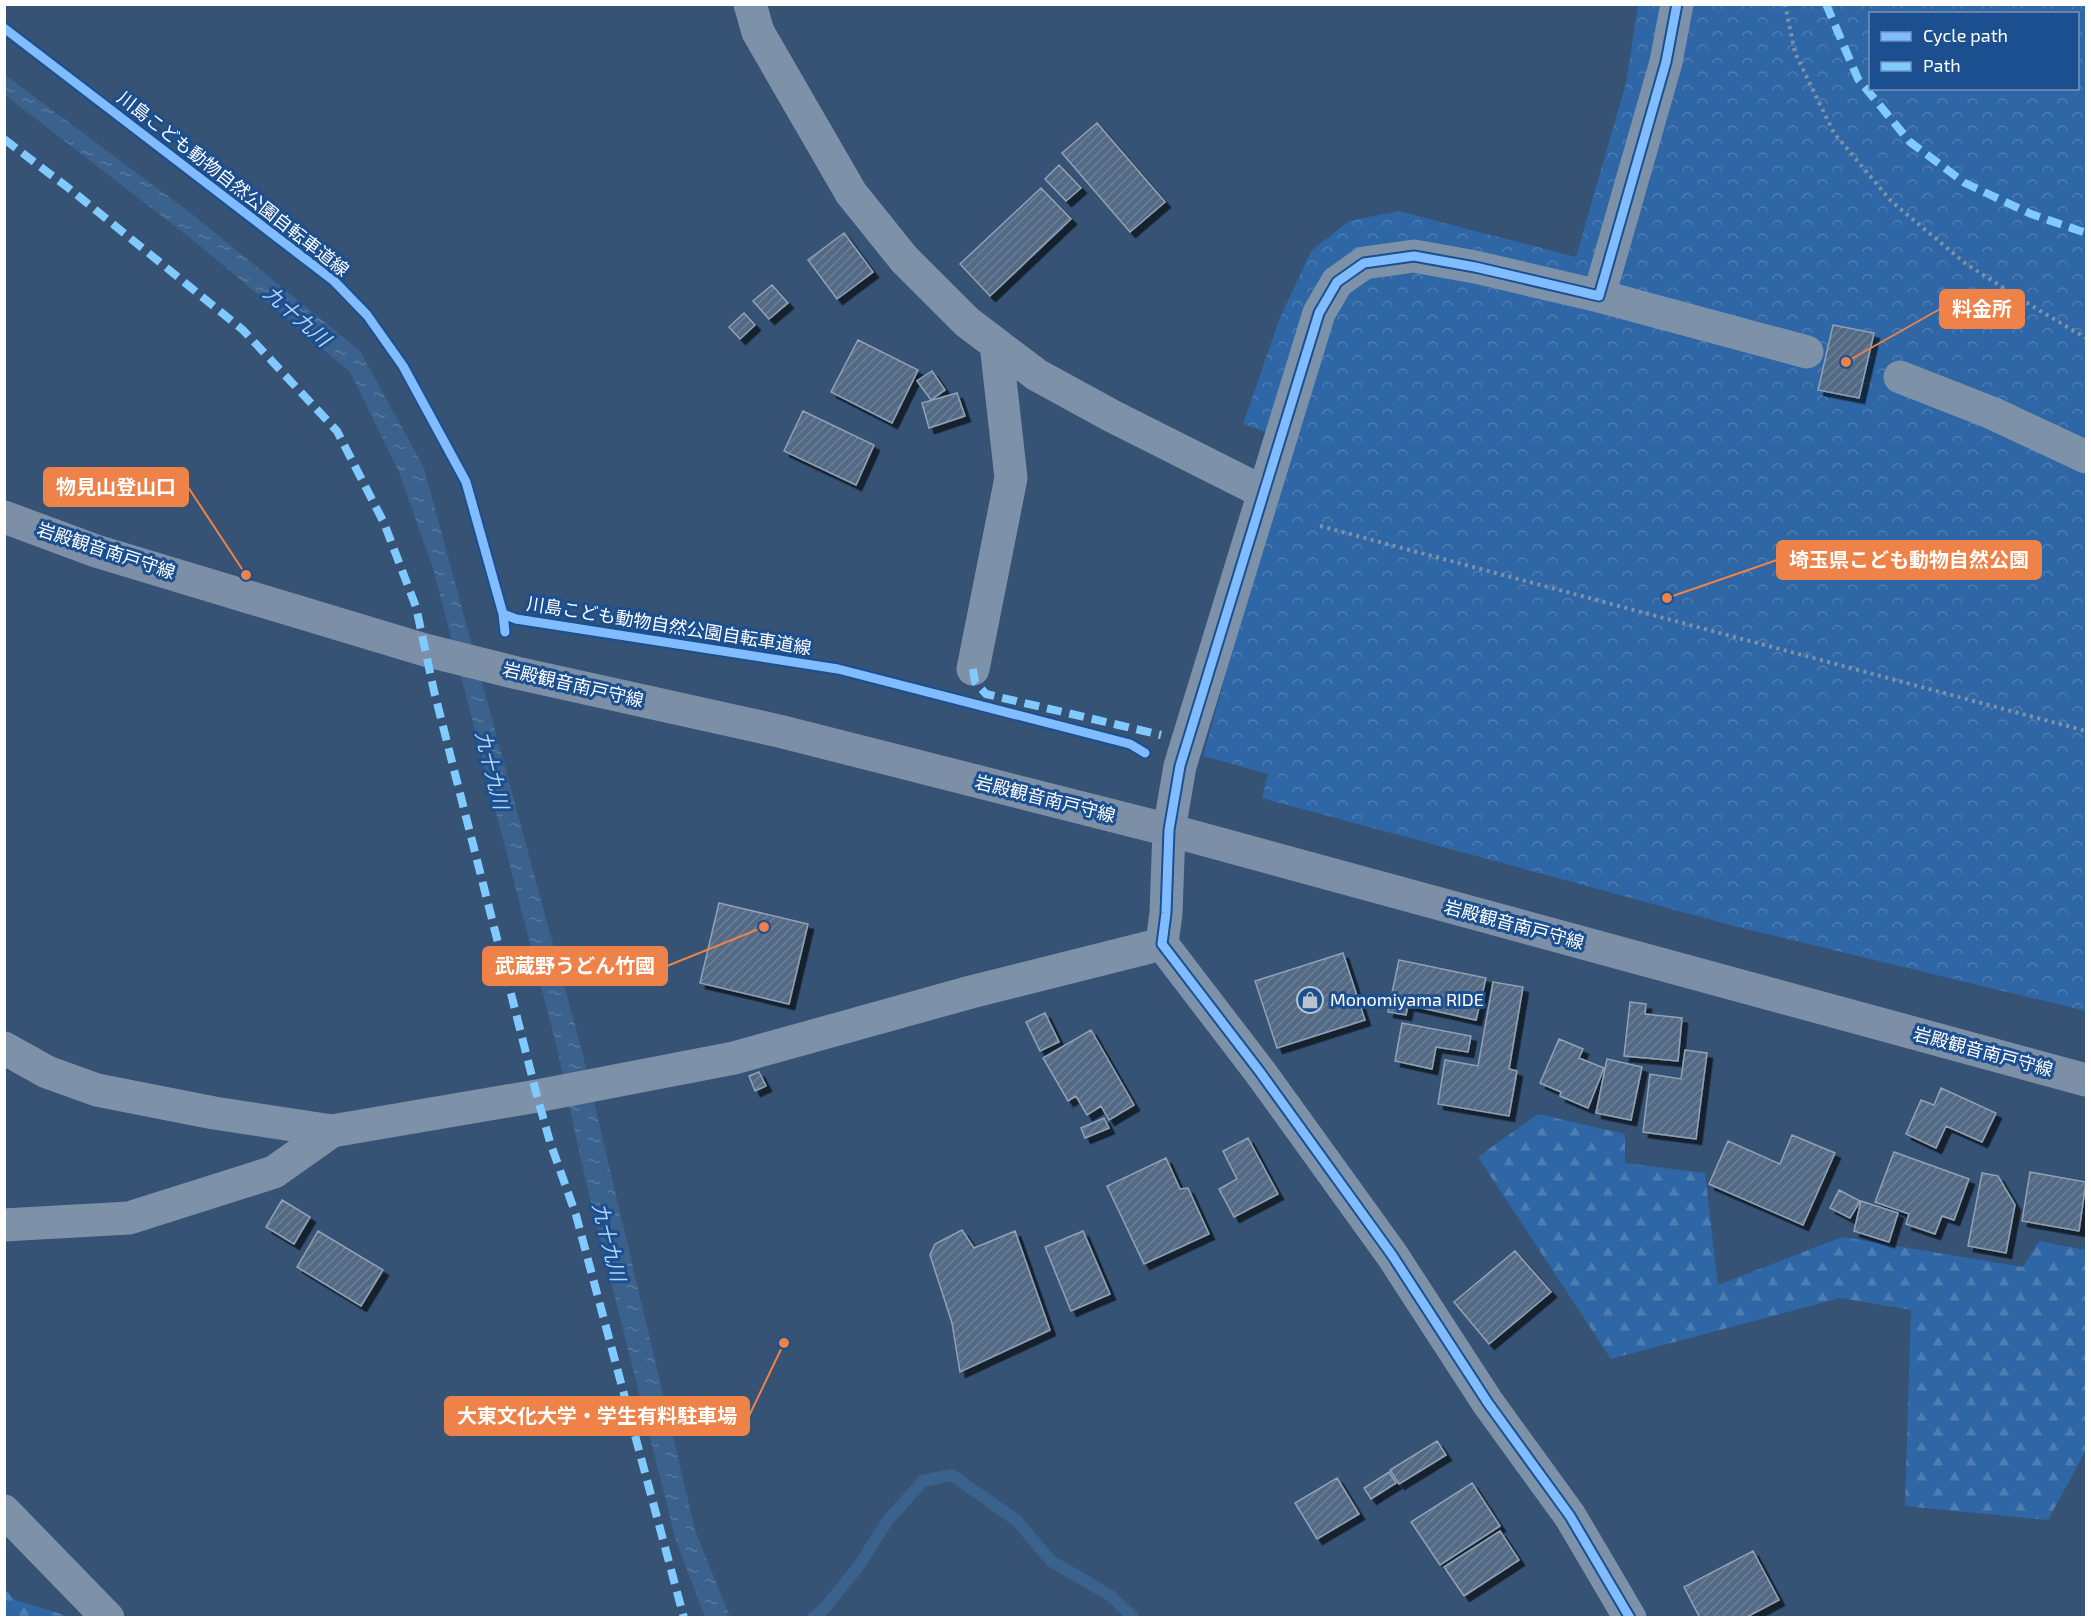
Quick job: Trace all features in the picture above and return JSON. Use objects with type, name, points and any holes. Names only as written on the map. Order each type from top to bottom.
[{"type":"main road","name":"岩殿観音南戸守線","points":[[4,517],[96,551],[425,650],[517,674],[779,731],[1169,830],[2086,1080]]},
{"type":"street","points":[[750,4],[758,32],[851,193],[904,260],[967,322],[1037,375],[1112,416],[1263,492]]},
{"type":"street","points":[[1599,296],[1666,62],[1677,4]]},
{"type":"street","points":[[1630,1617],[1570,1516],[1488,1403],[1392,1255],[1260,1072],[1162,944],[1166,913],[1169,830],[1180,766],[1263,492],[1319,313],[1337,282],[1364,263],[1414,256],[1475,267],[1599,296],[1807,352]]},
{"type":"street","points":[[973,669],[1011,478],[996,344]]},
{"type":"street","points":[[1900,377],[1992,413],[2086,457]]},
{"type":"street","points":[[4,1048],[47,1072],[97,1090],[214,1113],[332,1131],[537,1096],[734,1058],[970,992],[1162,944]]},
{"type":"street","points":[[4,1225],[129,1218],[274,1172],[332,1131]]},
{"type":"street","points":[[4,1511],[108,1617]]},
{"type":"path","points":[[1785,4],[1795,53],[1834,133],[1891,201],[1966,264],[2086,338]]},
{"type":"path","points":[[1320,526],[2086,731]]},
{"type":"green space","points":[[1638,5],[2086,5],[2086,1011],[1734,926],[1262,798],[1268,774],[1203,756],[1291,441],[1243,424],[1279,320],[1311,251],[1349,221],[1398,211],[1576,257],[1626,83]]},
{"type":"green space","points":[[1538,1114],[1625,1134],[1625,1163],[1705,1173],[1718,1285],[1842,1237],[2023,1267],[2039,1241],[2086,1250],[2086,1450],[2048,1520],[1905,1506],[1911,1310],[1840,1298],[1611,1359],[1478,1157]]},
{"type":"green space","points":[[5,1589],[15,1600],[71,1617],[5,1617]]},
{"type":"water","name":"九十九川","points":[[5,75],[192,214],[360,351],[424,468],[582,1051],[695,1530],[730,1617],[705,1617],[676,1541],[584,1174],[557,1048],[433,568],[398,470],[350,372],[199,245],[5,95]]},
{"type":"building","points":[[1097,123],[1165,202],[1130,232],[1062,153]]},
{"type":"building","points":[[1059,165],[1081,188],[1066,201],[1045,179]]},
{"type":"building","points":[[1041,188],[1071,219],[990,296],[960,264]]},
{"type":"building","points":[[844,233],[873,272],[837,299],[808,260]]},
{"type":"building","points":[[772,285],[788,303],[769,319],[753,301]]},
{"type":"building","points":[[744,313],[755,325],[740,339],[729,327]]},
{"type":"building","points":[[1833,325],[1874,333],[1859,398],[1818,390]]},
{"type":"building","points":[[858,340],[918,370],[892,423],[831,392]]},
{"type":"building","points":[[932,371],[945,390],[931,400],[917,381]]},
{"type":"building","points":[[957,393],[965,416],[929,428],[922,403]]},
{"type":"building","points":[[803,411],[874,445],[856,485],[784,451]]},
{"type":"building","points":[[719,903],[808,924],[789,1004],[700,983]]},
{"type":"building","name":"Monomiyama RIDE","points":[[1343,953],[1365,1020],[1277,1048],[1255,981]]},
{"type":"building","points":[[1399,960],[1486,978],[1476,1020],[1408,1005],[1406,1015],[1388,1012]]},
{"type":"building","points":[[1493,982],[1523,987],[1509,1069],[1517,1071],[1509,1116],[1438,1104],[1445,1060],[1478,1066]]},
{"type":"building","points":[[1630,1002],[1646,1004],[1645,1014],[1682,1018],[1678,1061],[1624,1056]]},
{"type":"building","points":[[1045,1013],[1059,1042],[1040,1051],[1026,1022]]},
{"type":"building","points":[[1402,1023],[1471,1036],[1468,1052],[1436,1047],[1432,1069],[1395,1061]]},
{"type":"building","points":[[1091,1030],[1134,1105],[1109,1120],[1101,1106],[1087,1115],[1076,1096],[1068,1101],[1043,1058]]},
{"type":"building","points":[[1559,1039],[1583,1049],[1579,1058],[1604,1068],[1588,1108],[1560,1096],[1561,1092],[1540,1083]]},
{"type":"building","points":[[1685,1050],[1707,1053],[1696,1139],[1643,1132],[1650,1074],[1681,1079]]},
{"type":"building","points":[[1607,1059],[1642,1067],[1631,1120],[1596,1113]]},
{"type":"building","points":[[759,1072],[766,1086],[755,1091],[749,1076]]},
{"type":"building","points":[[1941,1088],[1996,1113],[1982,1142],[1946,1126],[1936,1148],[1906,1134],[1921,1100],[1934,1105]]},
{"type":"building","points":[[1104,1118],[1109,1128],[1085,1138],[1081,1128]]},
{"type":"building","points":[[1792,1135],[1835,1153],[1803,1225],[1709,1184],[1728,1141],[1780,1164]]},
{"type":"building","points":[[1248,1138],[1278,1194],[1234,1217],[1219,1189],[1237,1179],[1223,1151]]},
{"type":"building","points":[[1894,1152],[1969,1179],[1954,1220],[1942,1216],[1935,1234],[1906,1224],[1909,1214],[1875,1202]]},
{"type":"building","points":[[1166,1158],[1180,1189],[1188,1188],[1209,1234],[1144,1264],[1107,1186]]},
{"type":"building","points":[[2030,1172],[2086,1182],[2079,1231],[2022,1221]]},
{"type":"building","points":[[1982,1173],[1998,1176],[2015,1205],[2006,1253],[1968,1246]]},
{"type":"building","points":[[1839,1190],[1860,1201],[1850,1218],[1830,1208]]},
{"type":"building","points":[[282,1200],[310,1217],[294,1244],[266,1227]]},
{"type":"building","points":[[1861,1201],[1898,1213],[1889,1242],[1854,1231]]},
{"type":"building","points":[[962,1230],[974,1248],[1015,1231],[1050,1330],[960,1372],[952,1323],[930,1255],[935,1244]]},
{"type":"building","points":[[318,1231],[383,1270],[361,1306],[297,1267]]},
{"type":"building","points":[[1083,1231],[1110,1294],[1071,1311],[1045,1247]]},
{"type":"building","points":[[1515,1251],[1551,1292],[1489,1344],[1454,1302]]},
{"type":"building","points":[[1437,1441],[1446,1455],[1399,1484],[1390,1470]]},
{"type":"building","points":[[1389,1472],[1396,1483],[1371,1499],[1364,1488]]},
{"type":"building","points":[[1337,1478],[1359,1514],[1317,1539],[1295,1503]]},
{"type":"building","points":[[1472,1483],[1500,1526],[1440,1565],[1411,1522]]},
{"type":"building","points":[[1500,1531],[1519,1560],[1464,1596],[1444,1567]]},
{"type":"building","points":[[1753,1551],[1779,1600],[1745,1618],[1700,1618],[1684,1587]]},
{"type":"waterway","points":[[813,1618],[824,1609],[858,1567],[888,1520],[923,1481],[952,1475],[1017,1521],[1051,1561],[1111,1596],[1134,1618]]},
{"type":"marked path","points":[[1826,4],[1858,79],[1910,142],[1965,183],[2031,214],[2086,233]]},
{"type":"marked path","points":[[4,139],[71,190],[243,330],[337,431],[384,523],[416,607],[434,691],[537,1096],[550,1142],[576,1215],[684,1618]]},
{"type":"marked path","points":[[973,669],[975,682],[986,694],[1161,735]]},
{"type":"cycle path","points":[[1630,1618],[1570,1516],[1488,1403],[1392,1255],[1260,1072],[1162,944],[1166,913],[1169,830],[1180,766],[1319,313],[1337,282],[1364,263],[1414,256],[1475,267],[1599,296],[1666,62],[1677,4]]},
{"type":"cycle path","name":"川島こども動物自然公園自転車道線","points":[[4,28],[334,281],[367,315],[403,366],[466,482],[503,614],[505,632]]},
{"type":"cycle path","name":"川島こども動物自然公園自転車道線","points":[[503,614],[516,619],[838,669],[1130,744],[1145,753]]},
{"type":"place","name":"料金所","points":[[1846,362]]},
{"type":"place","name":"物見山登山口","points":[[246,575]]},
{"type":"place","name":"埼玉県こども動物自然公園","points":[[1667,598]]},
{"type":"place","name":"武蔵野うどん竹國","points":[[764,927]]},
{"type":"place","name":"Monomiyama RIDE","points":[[1310,1000]]},
{"type":"place","name":"大東文化大学・学生有料駐車場","points":[[784,1343]]}]
